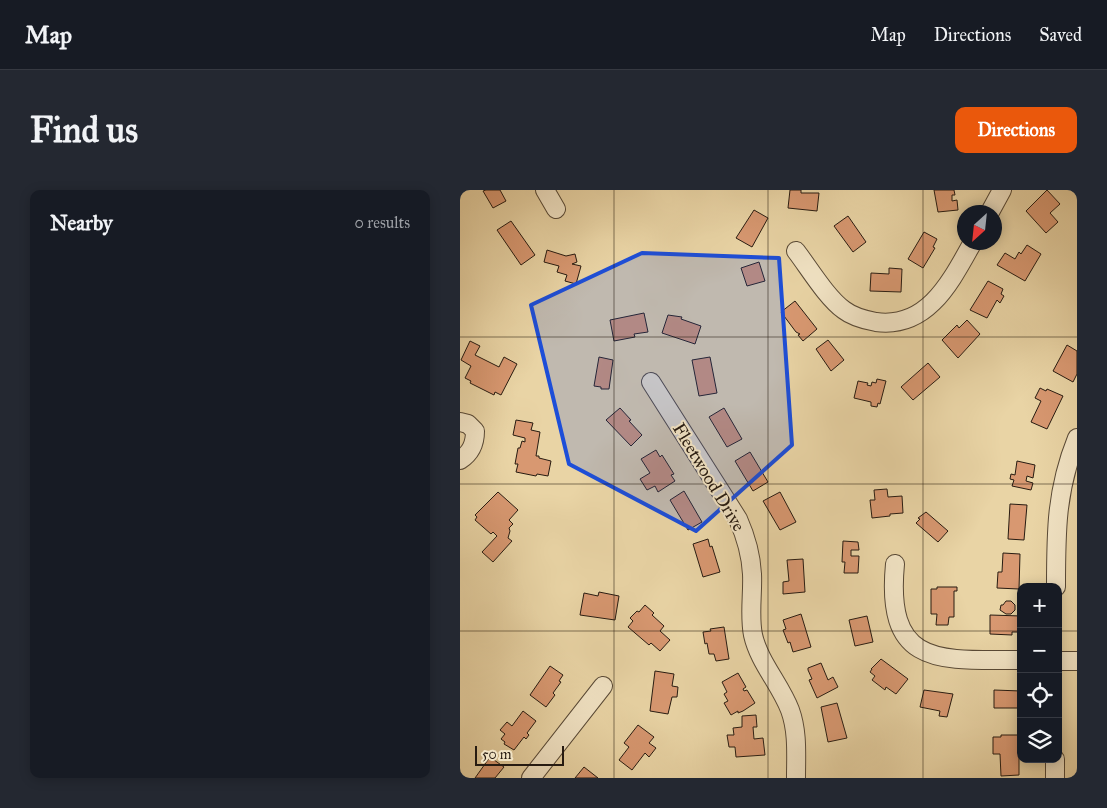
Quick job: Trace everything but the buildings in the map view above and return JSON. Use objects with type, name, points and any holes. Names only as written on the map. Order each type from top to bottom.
[{"type":"street","points":[[545,190],[556,209]]},
{"type":"street","points":[[994,205],[1002,190]]},
{"type":"street","points":[[796,251],[835,303],[844,311],[867,321],[888,323],[907,320],[927,308],[945,287],[967,250]]},
{"type":"street","name":"Fleetwood Drive","points":[[651,382],[738,519],[747,540],[752,573],[751,608],[753,636],[790,711],[797,746],[796,778]]},
{"type":"street","points":[[460,422],[468,424],[475,431],[475,442],[468,455],[460,460]]},
{"type":"street","points":[[1056,583],[1056,534],[1069,493],[1069,460],[1077,438]]},
{"type":"street","points":[[895,564],[893,587],[895,612],[905,636],[920,649],[953,660],[1017,660]]},
{"type":"street","points":[[1062,661],[1077,660]]},
{"type":"street","points":[[530,778],[603,686]]},
{"type":"street","points":[[1055,763],[1055,778]]},
{"type":"highlighted area","points":[[642,253],[779,258],[792,445],[696,531],[569,464],[531,305]]}]
